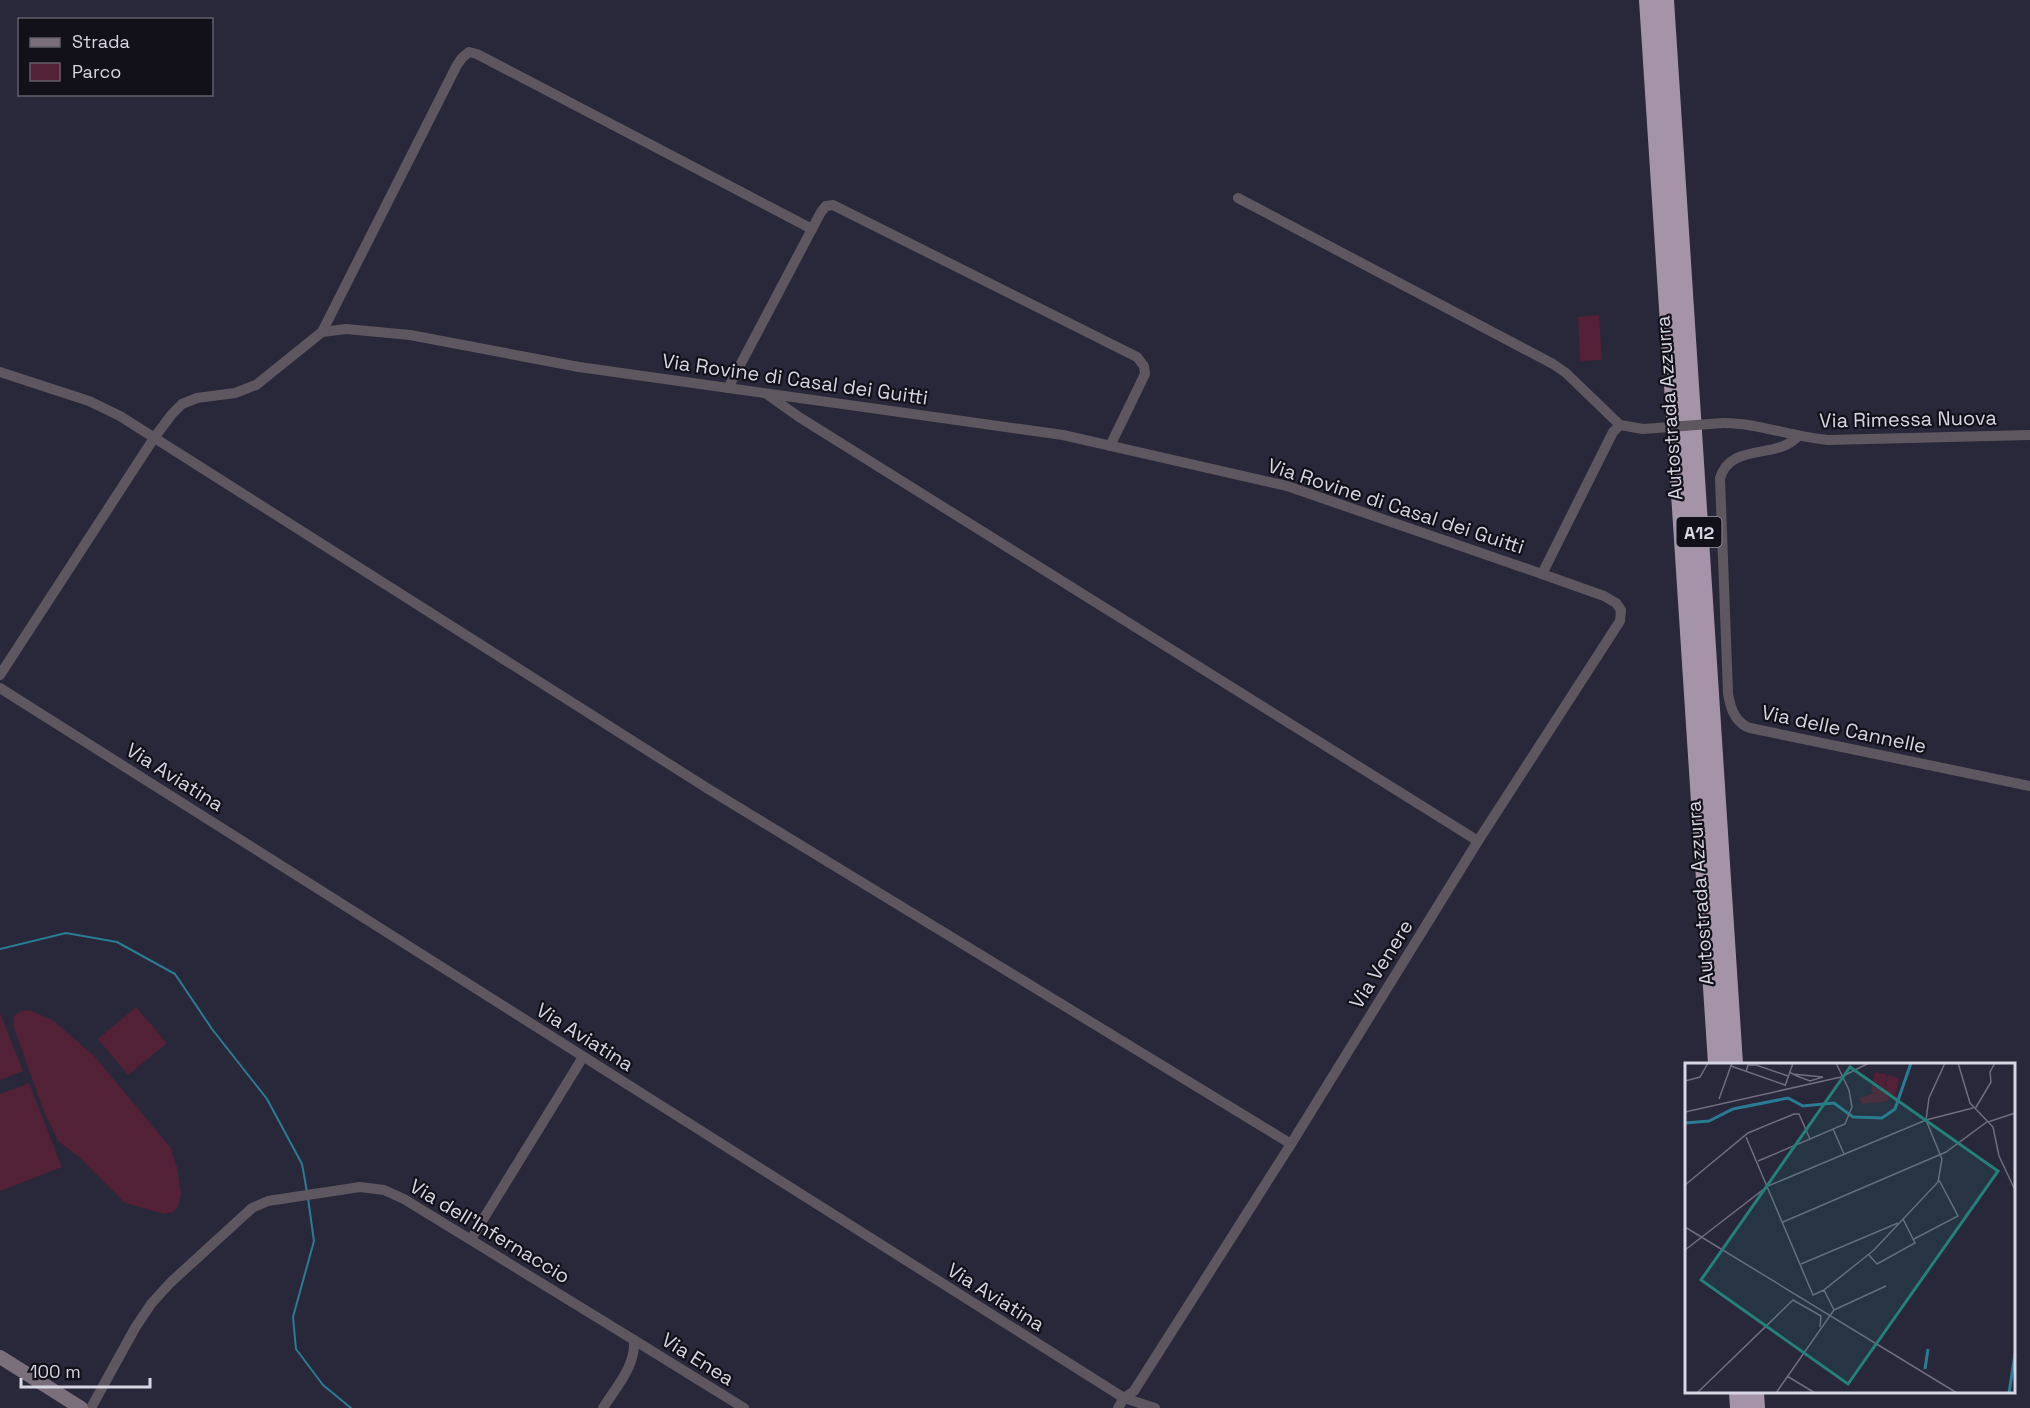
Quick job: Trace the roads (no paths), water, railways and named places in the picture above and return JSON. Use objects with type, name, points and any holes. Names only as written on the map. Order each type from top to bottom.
[{"type":"highway","name":"Autostrada Azzurra","points":[[1648,0],[1717,1063]]},
{"type":"highway","name":"Autostrada Azzurra","points":[[1665,0],[1734,1063]]},
{"type":"highway","points":[[1738,1393],[1739,1408]]},
{"type":"highway","points":[[1755,1393],[1756,1408]]},
{"type":"main road","points":[[0,1357],[81,1408]]},
{"type":"street","points":[[0,675],[154,438],[172,414],[182,404],[197,398],[235,393],[256,385],[322,332],[457,65],[469,52],[488,59],[812,229]]},
{"type":"street","points":[[1238,198],[1553,364],[1570,377],[1620,425]]},
{"type":"street","points":[[728,388],[823,209],[836,206],[1137,357],[1144,366],[1145,374],[1110,446]]},
{"type":"street","name":"Via Rovine di Casal dei Guitti","points":[[322,332],[346,329],[410,335],[557,363],[1054,434],[1308,492],[1542,574],[1608,439],[1620,425]]},
{"type":"street","points":[[0,372],[94,403],[115,413],[710,790],[1291,1144]]},
{"type":"street","points":[[765,393],[799,417],[1478,841]]},
{"type":"street","name":"Via Rimessa Nuova","points":[[1620,425],[1643,429],[1723,423],[1755,425],[1798,436],[1835,440],[2030,435]]},
{"type":"street","name":"Via delle Cannelle","points":[[1798,436],[1783,445],[1739,457],[1725,468],[1720,478],[1728,693],[1736,718],[1743,726],[1750,728],[2030,786]]},
{"type":"street","name":"Via Venere","points":[[1121,1403],[1134,1391],[1291,1144],[1478,841],[1619,623],[1622,616],[1621,610],[1604,596],[1542,574]]},
{"type":"street","name":"Via Aviatina","points":[[0,688],[1121,1403],[1155,1408]]},
{"type":"street","points":[[471,1239],[583,1058]]},
{"type":"street","name":"Via dell'Infernaccio","points":[[91,1408],[138,1323],[160,1293],[248,1210],[265,1202],[360,1187],[384,1190],[404,1199],[634,1340]]},
{"type":"street","points":[[603,1408],[629,1368],[634,1340]]},
{"type":"street","name":"Via Enea","points":[[634,1340],[744,1408]]},
{"type":"waterway","points":[[0,949],[66,933],[117,942],[175,974],[212,1029],[267,1099],[302,1164],[307,1192]]},
{"type":"waterway","points":[[308,1198],[314,1241],[293,1317],[296,1349],[323,1385],[351,1408]]}]
